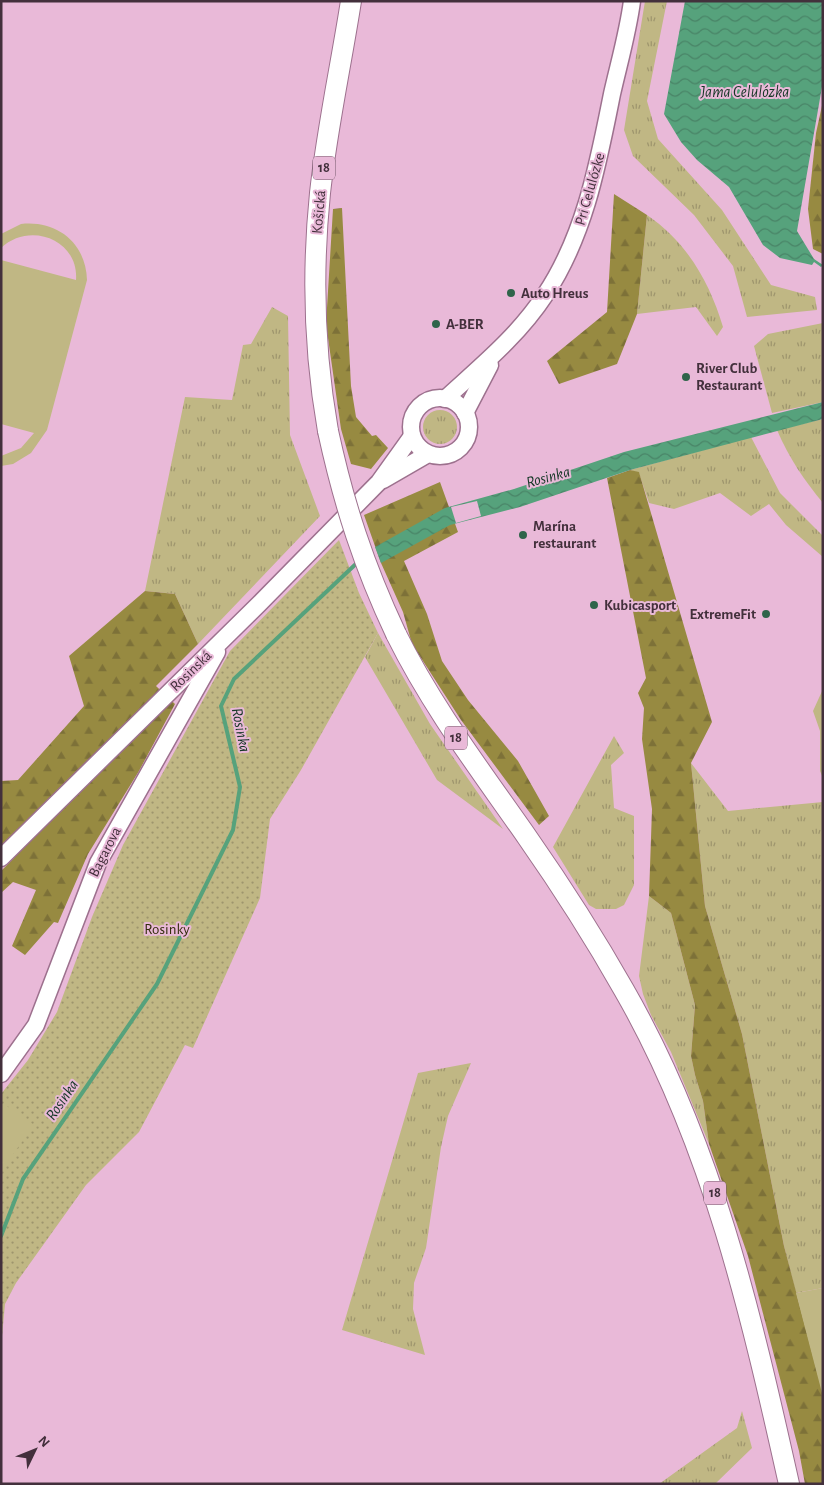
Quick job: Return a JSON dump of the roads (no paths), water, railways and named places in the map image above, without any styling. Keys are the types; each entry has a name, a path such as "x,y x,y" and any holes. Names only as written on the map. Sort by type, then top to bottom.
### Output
{"main road":[{"name":"Košická","path":"351,1 320,190 315,265 317,336 328,431 352,528 373,584 414,671 438,710 526,835 591,932 626,992 657,1054 698,1146 718,1199 744,1290 789,1484"}],"street":[{"name":"Pri Celulózke","path":"412,436 411,426 418,408 426,402 445,398 496,354 544,296 572,248 599,160 632,1"},
{"name":"Pri Celulózke","path":"465,412 496,354"},
{"path":"412,436 418,447 428,454 438,457 448,456 463,446 469,430 465,412 457,403 445,398"},
{"name":"Rosinská","path":"1,858 379,482 412,436"},
{"name":"Rosinská","path":"379,482 428,454"},
{"name":"Bagarova","path":"1,1074 36,1024 98,863 225,637"}],"water":[{"name":"Jama Celulózka","path":"685,1 823,1 823,81 797,231 814,259 823,265 821,267 814,262 812,265 780,258 763,245 729,187 697,160 681,142 664,114"},
{"path":"823,402 823,419 630,470 520,507 450,525 381,563 375,547 445,508 514,489 624,452"}],"waterway":[{"name":"Rosinka","path":"1,1236 23,1179 157,984 233,830 240,787 221,706 234,679 359,561"}],"place":[{"name":"Auto Hreus","path":"511,293"},
{"name":"A-BER","path":"436,324"},
{"name":"River Club Restaurant","path":"686,377"},
{"name":"Marína restaurant","path":"523,535"},
{"name":"Kubicasport","path":"594,605"},
{"name":"ExtremeFit","path":"766,614"}],"park label":[{"name":"Rosinky","path":"167,929"}]}
